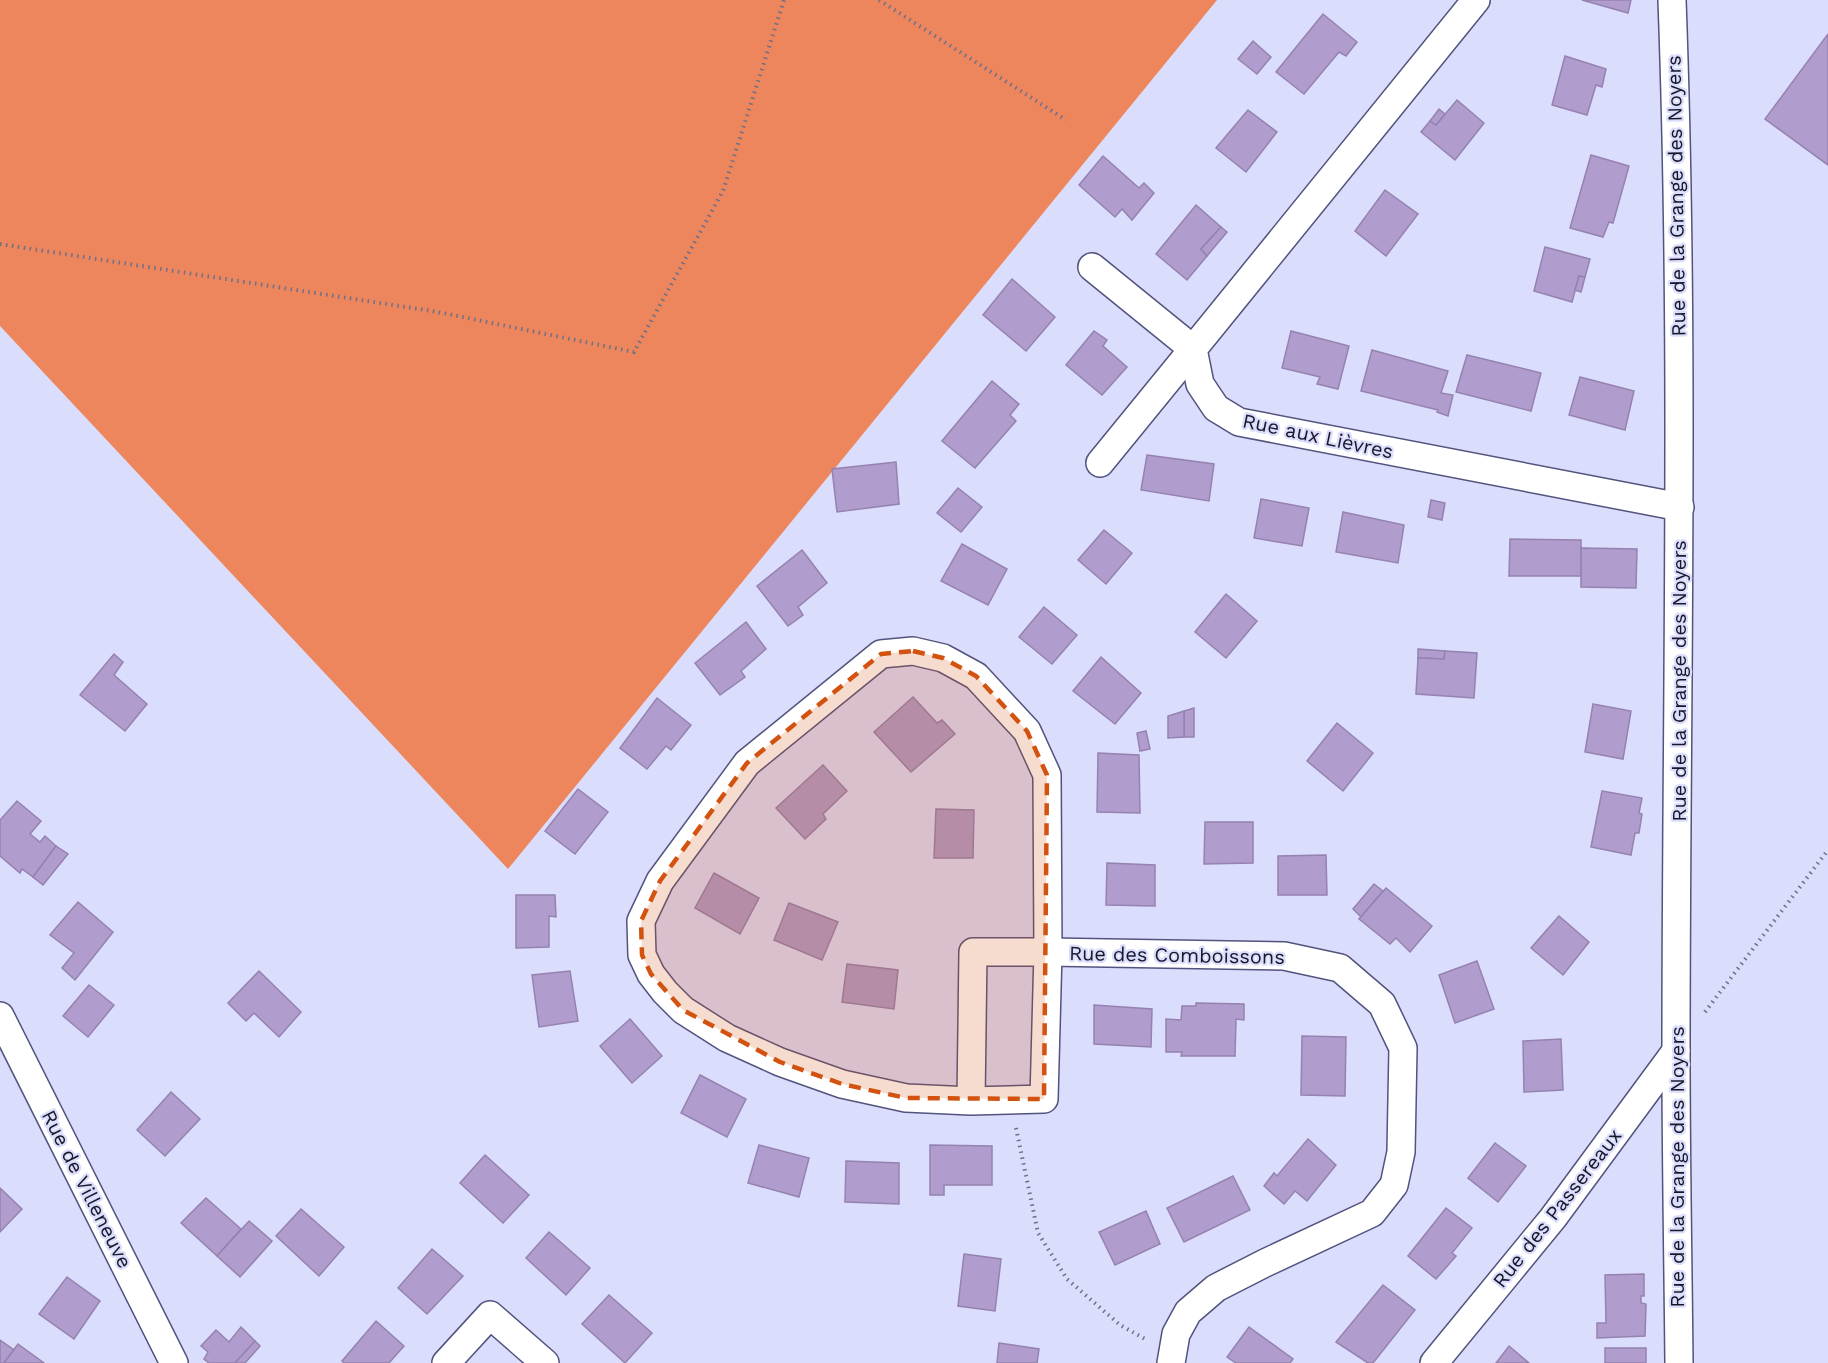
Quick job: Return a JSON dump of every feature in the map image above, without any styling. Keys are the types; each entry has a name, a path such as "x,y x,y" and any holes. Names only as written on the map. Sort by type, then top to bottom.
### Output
{"street":[{"path":"1100,463 1476,0"},
{"name":"Rue de la Grange des Noyers","path":"1672,0 1675,75 1680,507 1676,1050 1679,1363"},
{"path":"1092,267 1193,349"},
{"name":"Rue aux Lièvres","path":"1193,349 1200,384 1216,408 1239,422 1680,507"},
{"name":"Rue des Comboissons","path":"913,651 943,658 976,676 1027,731 1047,776 1048,952 1044,1099 1015,1100 970,1101 906,1098 842,1084 770,1058 727,1038 683,1010 651,974 642,955 641,921 660,881 747,763 881,654 913,651"},
{"name":"Rue des Comboissons","path":"970,1101 973,952 1284,956 1340,968 1382,1004 1403,1048 1401,1152 1394,1185 1372,1213 1216,1288 1188,1312 1176,1334 1172,1358"},
{"name":"Rue de Villeneuve","path":"0,1016 174,1363"},
{"name":"Rue des Passereaux","path":"1434,1363 1553,1218 1676,1050"},
{"path":"446,1363 490,1315 545,1363"}],"path":[{"path":"0,244 438,312 634,352 723,191 784,0"},
{"path":"879,0 1066,120"},
{"path":"1704,1014 1828,850"},
{"path":"1015,1100 1016,1131 1038,1233 1067,1279 1120,1325 1172,1358"}],"highlighted area":[{"path":"913,651 943,658 976,676 1027,731 1047,775 1044,1099 906,1098 842,1084 780,1062 683,1010 651,974 642,955 641,921 660,881 747,763 881,654"}],"shaded area":[{"path":"0,0 1217,0 508,869 0,326"}],"building":[{"path":"1582,0 1631,0 1628,13"},
{"path":"1323,14 1357,42 1346,56 1339,52 1304,94 1276,72"},
{"path":"1828,34 1828,165 1765,119"},
{"path":"1253,41 1271,57 1257,74 1238,59"},
{"path":"1565,56 1606,69 1602,87 1596,85 1587,115 1552,105"},
{"path":"1457,100 1484,123 1455,160 1421,132 1430,121 1436,125"},
{"path":"1439,109 1445,114 1436,125 1430,121"},
{"path":"1248,110 1277,132 1246,172 1216,148"},
{"path":"1591,155 1629,166 1613,223 1609,222 1603,237 1570,228"},
{"path":"1103,156 1139,188 1144,183 1154,193 1132,220 1122,209 1115,217 1079,185"},
{"path":"1385,190 1418,214 1386,256 1355,231"},
{"path":"1196,205 1221,227 1201,249 1207,256 1187,280 1156,254"},
{"path":"1221,227 1227,232 1207,256 1201,249"},
{"path":"1545,247 1590,259 1585,277 1579,276 1572,302 1534,291"},
{"path":"1579,276 1585,277 1581,292 1575,290"},
{"path":"1012,279 1055,317 1026,351 983,315"},
{"path":"1094,331 1107,340 1103,346 1127,367 1102,395 1066,365"},
{"path":"1291,331 1349,346 1338,389 1317,384 1320,377 1282,368"},
{"path":"1372,350 1448,371 1441,393 1453,395 1448,416 1437,412 1438,410 1361,391"},
{"path":"1467,355 1541,373 1531,411 1456,392"},
{"path":"1580,377 1634,391 1625,430 1569,415"},
{"path":"992,381 1019,404 1010,415 1016,421 975,468 942,441"},
{"path":"1147,455 1214,464 1209,501 1141,490"},
{"path":"896,462 899,504 837,512 832,469"},
{"path":"958,488 982,507 961,532 937,513"},
{"path":"1261,499 1309,508 1302,546 1254,538"},
{"path":"1431,500 1445,503 1442,520 1428,517"},
{"path":"1343,512 1404,525 1398,563 1336,552"},
{"path":"1104,530 1132,553 1106,584 1078,560"},
{"path":"1510,539 1581,540 1581,576 1509,576"},
{"path":"962,544 1007,569 988,605 941,581"},
{"path":"1581,548 1637,549 1636,588 1581,587"},
{"path":"802,550 827,583 798,607 803,615 788,626 757,586"},
{"path":"1226,594 1257,621 1226,658 1195,632"},
{"path":"1044,607 1077,635 1052,664 1019,637"},
{"path":"746,622 766,649 741,671 745,677 720,695 695,663"},
{"path":"1418,649 1445,651 1444,659 1418,658"},
{"path":"1445,651 1477,653 1474,698 1416,694 1418,658 1444,659"},
{"path":"114,654 123,662 114,675 147,704 125,731 80,695"},
{"path":"1101,657 1141,693 1115,724 1073,691"},
{"path":"913,697 937,723 942,720 955,734 911,772 874,732"},
{"path":"657,698 691,725 671,750 666,746 647,769 620,748"},
{"path":"1593,704 1631,711 1623,759 1585,752"},
{"path":"1194,708 1194,737 1184,737 1184,711"},
{"path":"1184,711 1184,737 1168,738 1168,716"},
{"path":"1337,723 1373,753 1343,791 1307,761"},
{"path":"1146,731 1150,749 1140,751 1137,733"},
{"path":"1098,753 1139,755 1140,813 1097,812"},
{"path":"823,765 847,791 823,814 826,819 805,839 776,808"},
{"path":"578,789 608,812 575,854 545,831"},
{"path":"1602,791 1642,798 1639,833 1635,833 1631,855 1591,847"},
{"path":"17,801 41,821 30,834 40,842 45,836 56,846 33,877 22,869 20,873 0,856 0,820"},
{"path":"936,809 974,810 973,858 934,858"},
{"path":"1205,822 1253,822 1253,863 1204,864"},
{"path":"56,846 68,854 43,885 33,877"},
{"path":"1326,855 1327,895 1278,895 1278,856"},
{"path":"1107,863 1155,865 1155,906 1106,905"},
{"path":"714,873 759,898 740,934 695,908"},
{"path":"1374,884 1383,891 1361,917 1353,909"},
{"path":"1386,888 1432,926 1410,952 1396,938 1390,944 1359,919"},
{"path":"516,895 555,895 556,917 549,916 549,947 516,948"},
{"path":"78,902 113,932 75,980 62,968 74,953 50,935"},
{"path":"789,903 838,922 822,960 774,940"},
{"path":"1559,916 1589,942 1563,975 1531,948"},
{"path":"1477,961 1494,1009 1455,1023 1439,975"},
{"path":"847,964 898,970 894,1009 842,1002"},
{"path":"259,971 301,1012 279,1037 254,1013 246,1021 228,1003"},
{"path":"570,971 578,1021 539,1027 532,975"},
{"path":"89,985 114,1005 88,1037 63,1016"},
{"path":"1196,1003 1244,1004 1244,1020 1236,1019 1235,1056 1181,1056 1182,1052 1166,1052 1166,1019 1181,1020 1182,1006 1196,1006"},
{"path":"1094,1005 1152,1009 1151,1047 1094,1044"},
{"path":"630,1019 662,1056 632,1083 600,1046"},
{"path":"1302,1036 1346,1037 1345,1096 1301,1095"},
{"path":"1561,1039 1563,1090 1524,1092 1523,1041"},
{"path":"700,1075 746,1099 727,1137 681,1113"},
{"path":"171,1092 200,1119 165,1156 137,1130"},
{"path":"1308,1139 1336,1165 1307,1201 1295,1191 1284,1204 1264,1186 1274,1173 1277,1176"},
{"path":"1495,1143 1526,1166 1498,1202 1468,1178"},
{"path":"759,1145 809,1158 799,1197 748,1183"},
{"path":"930,1145 992,1146 992,1185 944,1185 944,1195 930,1195"},
{"path":"485,1155 529,1195 503,1223 460,1183"},
{"path":"846,1161 899,1163 899,1204 845,1202"},
{"path":"1233,1176 1250,1210 1184,1242 1167,1208"},
{"path":"0,1188 22,1209 0,1232"},
{"path":"206,1198 241,1229 217,1256 181,1223"},
{"path":"1446,1208 1472,1228 1452,1253 1456,1256 1436,1279 1408,1256"},
{"path":"301,1209 344,1247 319,1276 276,1236"},
{"path":"1146,1211 1160,1244 1115,1265 1099,1232"},
{"path":"249,1221 272,1241 240,1277 217,1256"},
{"path":"549,1232 590,1268 566,1295 526,1258"},
{"path":"432,1249 463,1276 427,1314 398,1288"},
{"path":"964,1254 1001,1259 995,1311 958,1306"},
{"path":"1644,1274 1644,1296 1641,1296 1641,1303 1646,1304 1645,1336 1597,1338 1597,1323 1606,1323 1605,1275"},
{"path":"67,1277 100,1301 74,1339 39,1314"},
{"path":"1383,1285 1415,1310 1373,1363 1368,1363 1336,1342"},
{"path":"609,1295 652,1333 625,1363 582,1324"},
{"path":"376,1321 404,1346 389,1363 344,1363 342,1361"},
{"path":"241,1327 255,1341 235,1363 209,1363 204,1359 208,1352 201,1346 216,1330 229,1342"},
{"path":"1249,1327 1293,1359 1290,1363 1236,1363 1227,1357"},
{"path":"0,1340 14,1350 4,1363 0,1363"},
{"path":"255,1341 260,1346 245,1363 235,1363"},
{"path":"999,1343 1039,1349 1037,1363 997,1363"},
{"path":"18,1344 44,1363 4,1363"},
{"path":"1509,1346 1529,1363 1496,1363"},
{"path":"1605,1348 1646,1348 1646,1363 1605,1363"}]}
